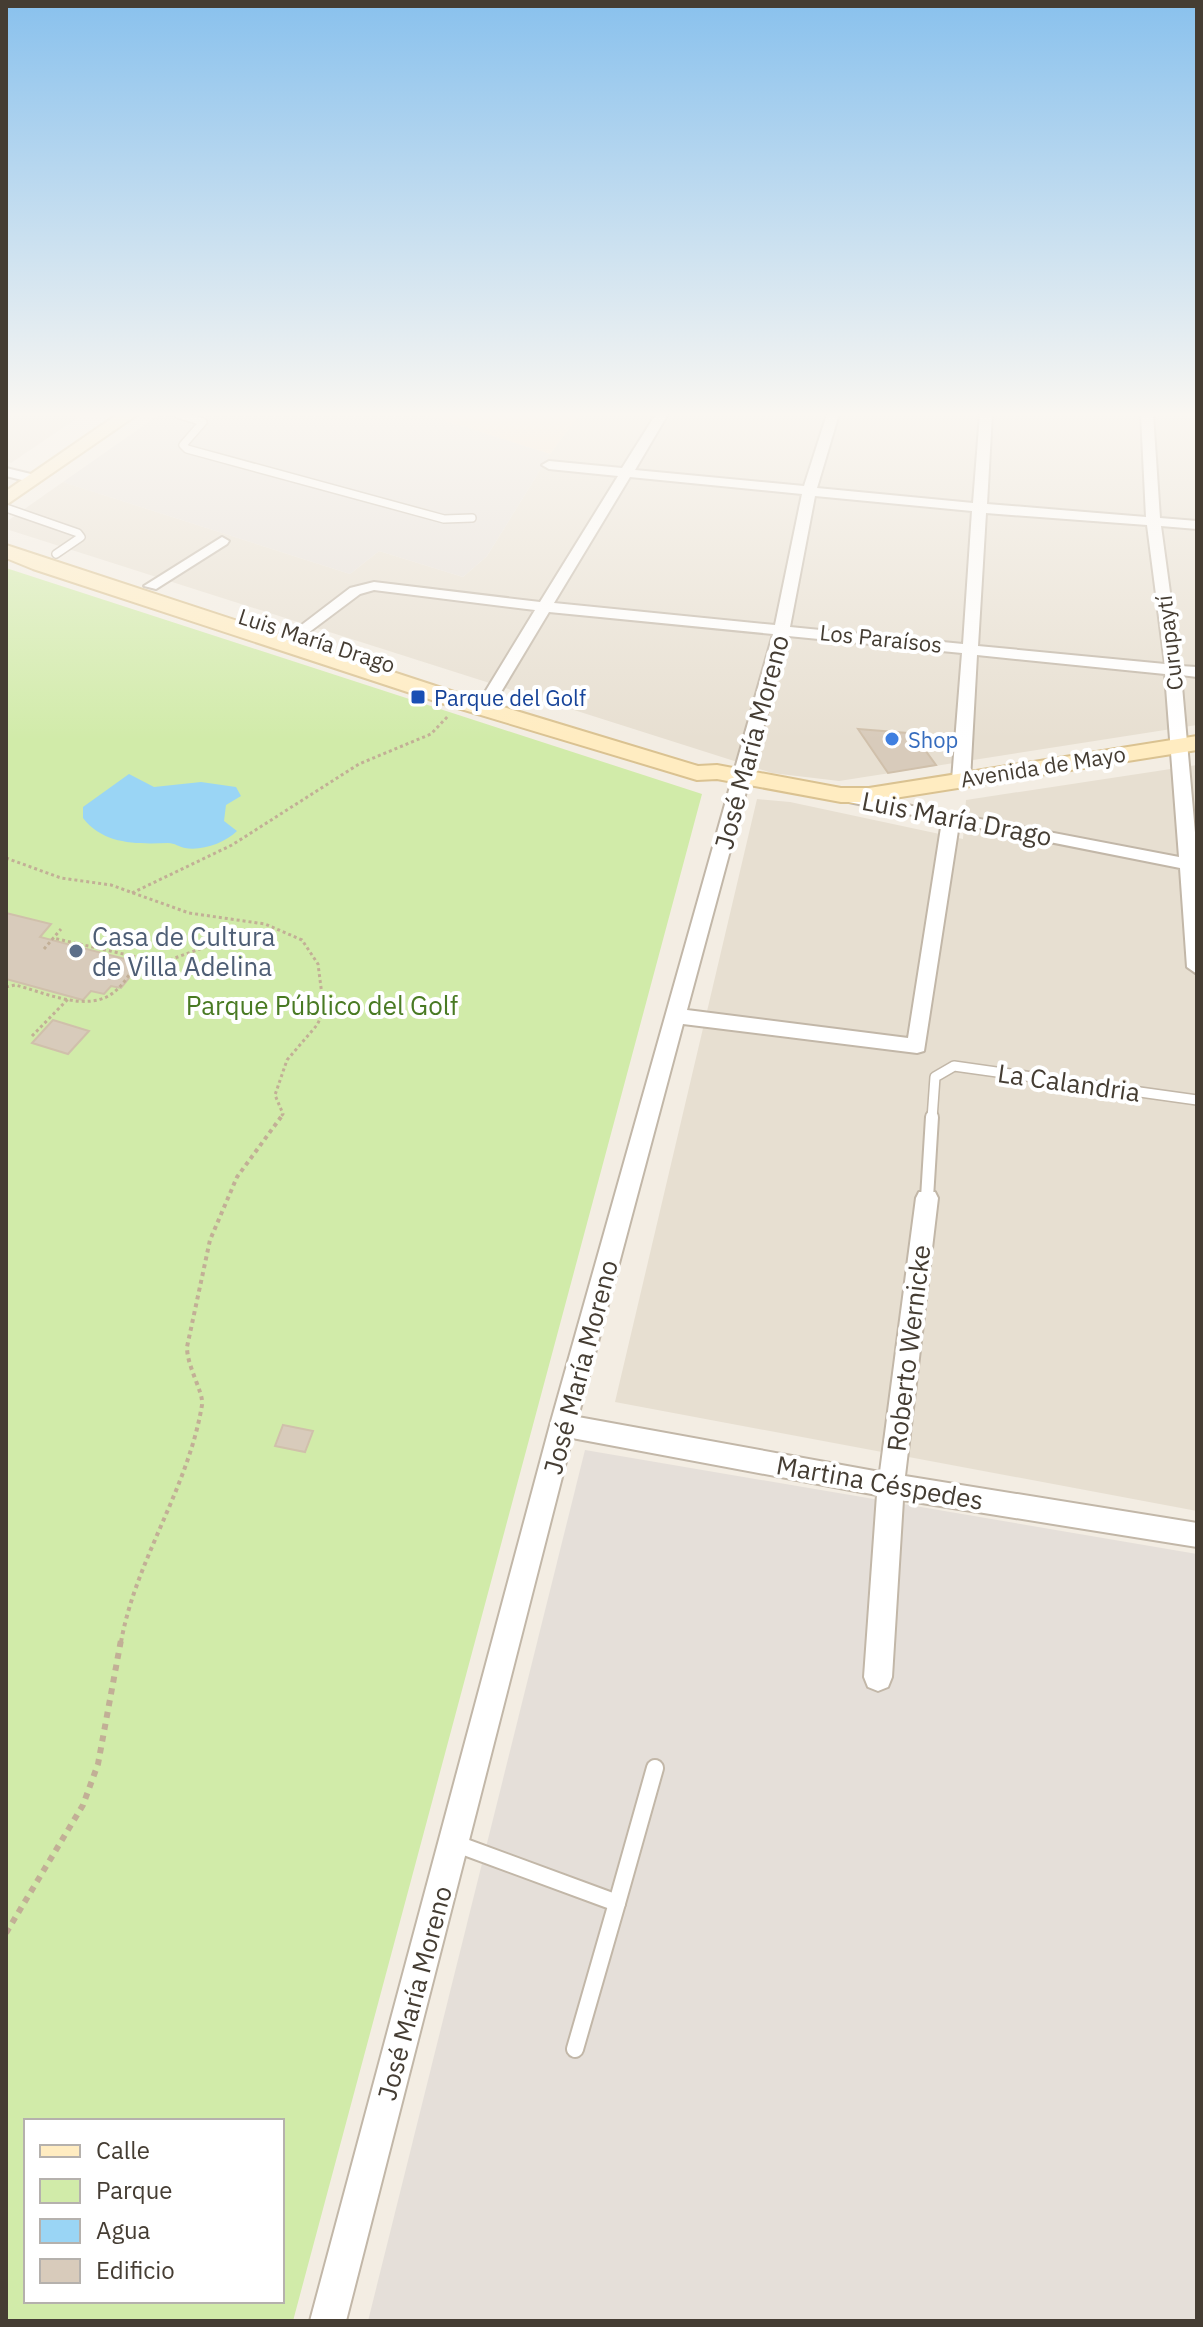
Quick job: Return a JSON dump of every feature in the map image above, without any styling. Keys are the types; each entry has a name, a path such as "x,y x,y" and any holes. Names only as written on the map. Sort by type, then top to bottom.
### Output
{"main road":[{"name":"Luis María Drago","path":"6,542 48,560 459,701 697,773 729,775 841,795"},
{"name":"Luis María Drago","path":"6,551 151,586 490,697 705,762 729,775"},
{"path":"6,561 48,560"},
{"name":"Avenida de Mayo","path":"841,795 869,795 1188,744"}],"street":[{"path":"490,697 596,523"},
{"name":"José María Moreno","path":"328,2321 563,1425 676,1016 729,775 782,628 803,523"},
{"path":"961,780 978,523"},
{"name":"Curupaytí","path":"1153,523 1173,669 1188,744 1197,967"},
{"path":"1176,523 1197,525"},
{"path":"151,586 222,541"},
{"name":"Los Paraísos","path":"299,633 355,591 374,586 545,607 782,628 1197,672"},
{"name":"Luis María Drago","path":"841,795 1194,865"},
{"path":"676,1016 917,1046 951,817"},
{"name":"Roberto Wernicke","path":"878,1677 891,1486 927,1198"},
{"name":"Martina Céspedes","path":"563,1425 891,1486 1197,1535"}],"lane":[{"path":"48,523 78,533 81,537 48,560"},
{"name":"La Calandria","path":"942,1070 954,1066 1197,1100"},
{"name":"Roberto Wernicke","path":"927,1198 935,1077 942,1070"},
{"path":"575,2049 655,1768"},
{"path":"454,1843 617,1903"}],"path":[{"path":"132,893 232,845 359,764 431,734 449,715"},
{"path":"6,858 48,875 111,885 189,913 248,920 296,936 309,947 318,964 324,1011 317,1025 287,1060 275,1095 283,1114 237,1177 210,1240 187,1347 187,1364 203,1401 177,1493 143,1565 124,1625 98,1764 83,1805 6,1933"},
{"path":"44,949 61,929"},
{"path":"6,987 15,985 84,1000 113,993 141,958 53,938"},
{"path":"135,966 153,966 216,943"},
{"path":"32,1036 69,998"}],"shaded area":[{"path":"6,523 190,523 350,574 379,551 463,577 487,556 508,523 1197,523 1197,725 839,781 772,773 6,529"},
{"path":"190,523 508,523 487,556 463,577 379,551 350,574"},
{"path":"1197,765 1197,1511 615,1402 757,799 790,802 963,839 966,800"},
{"path":"585,1450 1197,1554 1197,2321 368,2321"}],"green space":[{"name":"Parque Público del Golf","path":"6,568 702,794 293,2321 6,2321"}],"water":[{"path":"129,774 154,787 201,782 236,787 241,796 226,805 224,821 237,831 213,845 192,849 170,843 122,841 101,833 83,818 83,807"}],"building":[{"path":"858,729 920,734 920,743 936,765 888,773"},
{"name":"Casa de Cultura de Villa Adelina","path":"6,913 51,924 40,937 141,963 121,988 111,986 104,994 91,991 83,1000 6,979"},
{"path":"53,1020 89,1031 68,1054 32,1043"},
{"path":"283,1425 313,1431 305,1452 275,1446"}],"place":[{"name":"Parque del Golf","path":"418,697"},
{"name":"Shop","path":"892,739"},
{"name":"Casa de Cultura de Villa Adelina","path":"76,951"}]}
